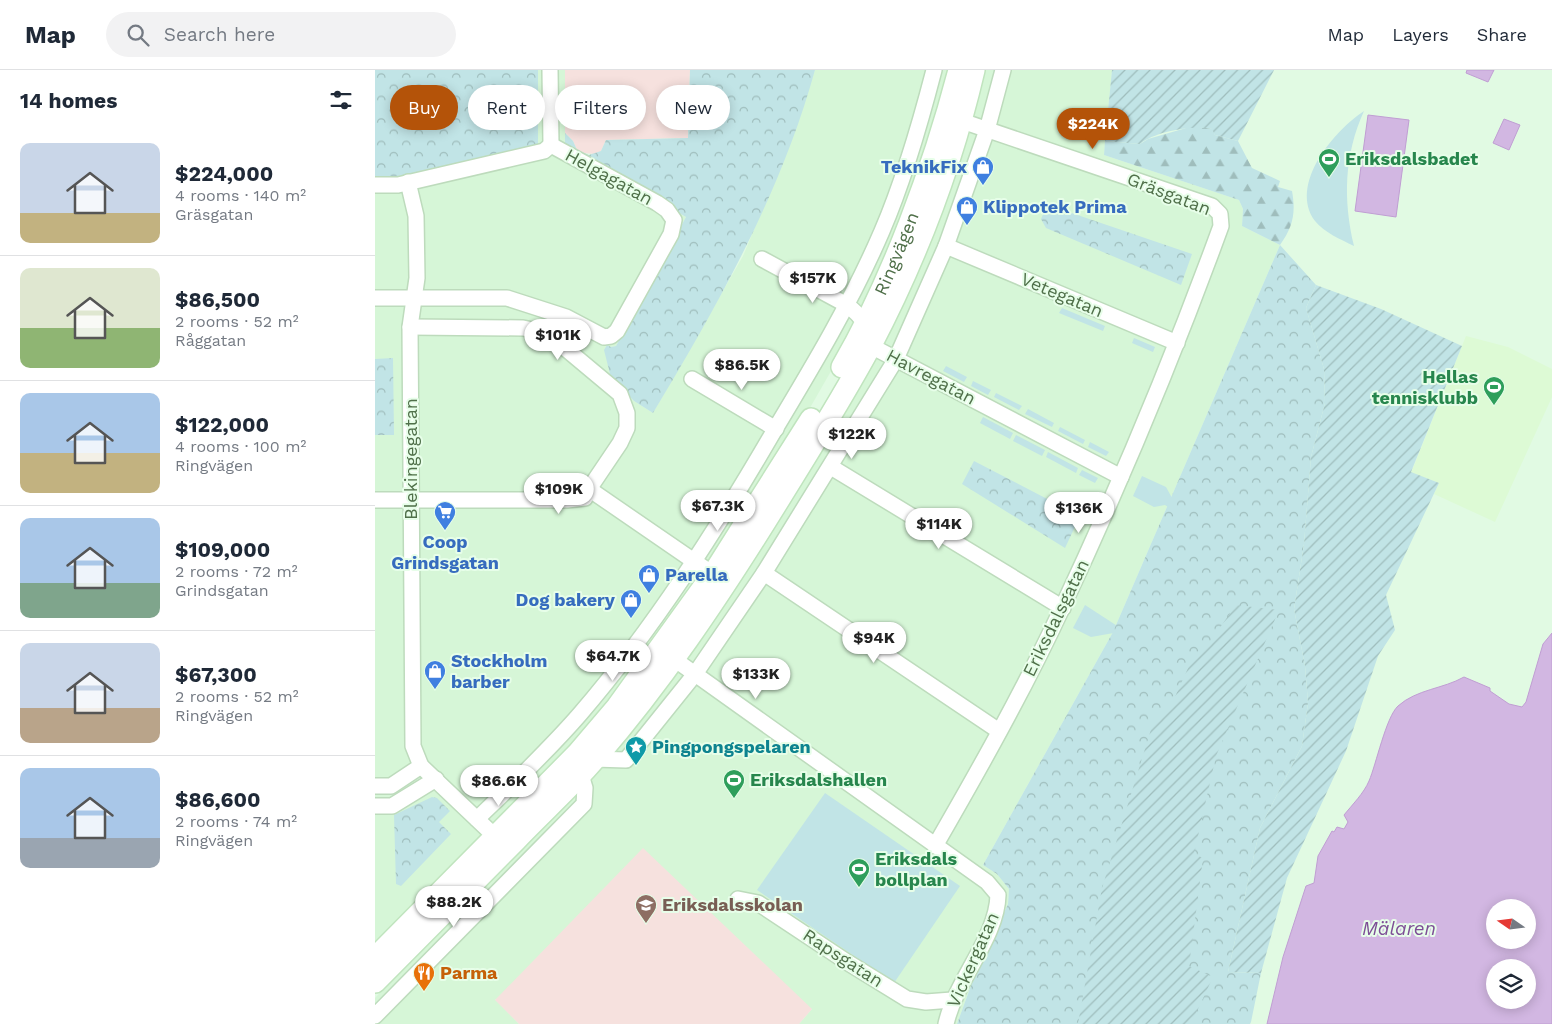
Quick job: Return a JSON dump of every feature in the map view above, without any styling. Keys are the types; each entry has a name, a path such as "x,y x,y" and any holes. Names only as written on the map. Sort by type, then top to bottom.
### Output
{"main road":[{"name":"Ringvägen","path":"375,958 587,767 806,456 871,346 921,233 954,119 959,70"},
{"name":"Ringvägen","path":"720,579 793,449 852,350 906,230 974,70"},
{"name":"Ringvägen","path":"375,982 501,843 617,707 667,654"}],"street":[{"path":"550,70 551,145"},
{"name":"Ringvägen","path":"477,820 580,714 621,663 694,561 776,429 847,305 882,230 904,171 934,70"},
{"path":"375,1016 584,804 587,767 626,760 695,674 764,573 831,467 895,359 946,246 987,130 1003,70"},
{"name":"Gräsgatan","path":"954,119 1212,206 1220,214"},
{"name":"Helgagatan","path":"375,185 408,182 544,152 551,145 667,210 674,220 671,234 617,331 611,336 604,336 565,317 507,298 414,298"},
{"name":"Blekingegatan","path":"408,182 416,216 417,278 410,328 413,746 421,766"},
{"name":"Eriksdalsgatan","path":"935,846 999,731 1063,608 1177,343 1221,226 1220,214"},
{"name":"Vetegatan","path":"946,246 1177,343"},
{"path":"762,259 847,305 865,322"},
{"path":"375,298 414,298"},
{"name":"Havregatan","path":"865,322 871,346 1121,476"},
{"path":"375,500 567,500 585,498 620,443 627,428 627,413 620,394 547,333 523,328 410,328"},
{"path":"693,379 776,429"},
{"path":"831,467 1063,608"},
{"path":"589,489 720,579"},
{"path":"764,573 999,731"},
{"name":"Vickergatan","path":"667,654 987,882 998,895 995,919 952,1000 946,1024"},
{"path":"375,786 391,786 421,766 501,843"},
{"path":"375,806 392,806 436,779"},
{"name":"Rapsgatan","path":"738,899 758,903 907,999 926,1002 952,1000"}],"shaded area":[{"path":"538,70 565,70 565,85 555,85 555,130 565,130 565,147 686,217 616,346 611,347 626,393 634,401 653,413 743,256 788,148 815,70 952,70 946,99 866,310 791,441 709,569 567,755 375,943 375,177 419,175 538,144 538,130 545,130 545,85 538,85"},
{"path":"565,70 690,70 690,85 656,85 656,130 688,130 688,138 606,140 601,151 595,154 582,153 577,150 573,141 565,133 565,130 646,130 646,85 565,85"},
{"path":"984,70 1112,70 1104,155 1239,200 1243,209 1242,226 1280,245 1113,632 983,865 997,874 1009,889 1008,904 973,980 957,1024 799,1024 812,1009 495,999 519,1024 375,1024 375,998 617,748 734,592 888,337 931,237 968,136"},
{"path":"1466,336 1508,347 1552,369 1552,397 1495,522 1434,494 1439,483 1411,473"},
{"name":"Eriksdalsskolan","path":"643,848 812,1009 799,1024 519,1024 495,1000"}],"green space":[{"path":"375,70 538,70 538,85 468,85 468,130 538,130 538,144 419,175 375,177"},
{"path":"690,70 815,70 801,116 784,160 746,247 701,331 653,413 634,401 611,378 604,350 607,345 611,347 616,346 686,217 565,147 565,133 573,141 577,150 589,155 601,151 606,140 688,138 688,130 730,130 730,85 690,85"},
{"path":"1112,70 1274,70 1238,141 1215,135 1212,129 1195,128 1165,132 1140,144 1105,141"},
{"name":"Eriksdalsbadet","path":"1364,111 1352,144 1347,178 1348,212 1354,246 1328,232 1315,221 1308,206 1307,191 1311,175 1329,144 1340,131"},
{"path":"1193,126 1213,129 1215,135 1238,141 1252,168 1280,181 1278,187 1292,191 1294,206 1291,226 1280,245 1242,226 1243,209 1239,200 1104,155 1105,141 1140,144 1148,139"},
{"path":"1054,207 1192,254 1181,285 1046,228 1041,219 1045,210"},
{"path":"1280,245 1316,285 1306,308 1324,369 1325,403 1311,457 1304,544 1294,609 1305,666 1308,703 1302,746 1260,828 1228,972 1261,973 1251,1022 1250,1024 957,1024 973,980 1008,904 1009,889 997,874 983,865 1113,632"},
{"path":"1316,285 1381,309 1462,346 1411,472 1439,483 1386,595 1395,630 1378,656 1346,751 1287,878 1261,973 1228,972 1260,828 1302,746 1308,703 1305,666 1294,609 1304,544 1311,457 1325,403 1324,369 1306,308"},
{"path":"1062,308 1105,326 1103,331 1059,313"},
{"path":"1134,338 1155,347 1153,352 1132,343"},
{"path":"393,358 394,435 375,435 375,359"},
{"path":"946,366 967,377 964,382 943,371"},
{"path":"973,381 991,390 988,395 971,386"},
{"path":"996,393 1022,406 1019,410 994,397"},
{"path":"1028,409 1054,423 1052,427 1025,414"},
{"path":"983,417 1013,433 1010,439 980,423"},
{"path":"1060,427 1085,440 1083,444 1058,431"},
{"path":"1016,435 1045,450 1042,456 1013,441"},
{"path":"1090,442 1109,452 1106,456 1088,447"},
{"path":"1048,452 1078,468 1076,473 1046,457"},
{"path":"974,461 1080,516 1065,548 962,484"},
{"path":"1082,470 1098,478 1095,483 1079,475"},
{"path":"1142,476 1166,487 1182,516 1165,505 1154,507 1133,496"},
{"path":"1085,605 1125,631 1091,637 1073,628"},
{"path":"1236,605 1279,610 1216,756 1194,854 1203,858 1189,966 1213,977 1191,1024 1078,1024 1102,888 1153,723 1175,697 1193,657 1207,646"},
{"name":"Eriksdals bollplan","path":"825,793 960,886 894,983 757,890"},
{"path":"432,797 437,798 450,811 439,822 451,834 401,886 396,884 394,815"}],"water":[{"path":"1467,70 1494,70 1488,82 1466,73"},
{"path":"1368,115 1409,120 1396,217 1355,211"},
{"path":"1504,119 1520,125 1509,150 1493,143"},
{"name":"Mälaren","path":"1552,633 1552,1024 1267,1024 1283,957 1306,886 1314,883 1318,856 1332,831 1334,832 1337,827 1344,829 1348,822 1344,815 1369,781 1385,730 1398,706 1413,696 1464,677 1490,688 1490,691 1509,704 1522,707 1526,702 1543,644"}],"place":[{"name":"Eriksdalsbadet","path":"1329,178"},
{"name":"TeknikFix","path":"983,186"},
{"name":"Klippotek Prima","path":"967,226"},
{"name":"Hellas tennisklubb","path":"1494,406"},
{"name":"Coop Grindsgatan","path":"445,531"},
{"name":"Parella","path":"649,594"},
{"name":"Dog bakery","path":"631,619"},
{"name":"Stockholm barber","path":"435,690"},
{"name":"Pingpongspelaren","path":"636,766"},
{"name":"Eriksdalshallen","path":"734,799"},
{"name":"Eriksdals bollplan","path":"859,888"},
{"name":"Eriksdalsskolan","path":"646,924"},
{"name":"Parma","path":"424,992"}]}
